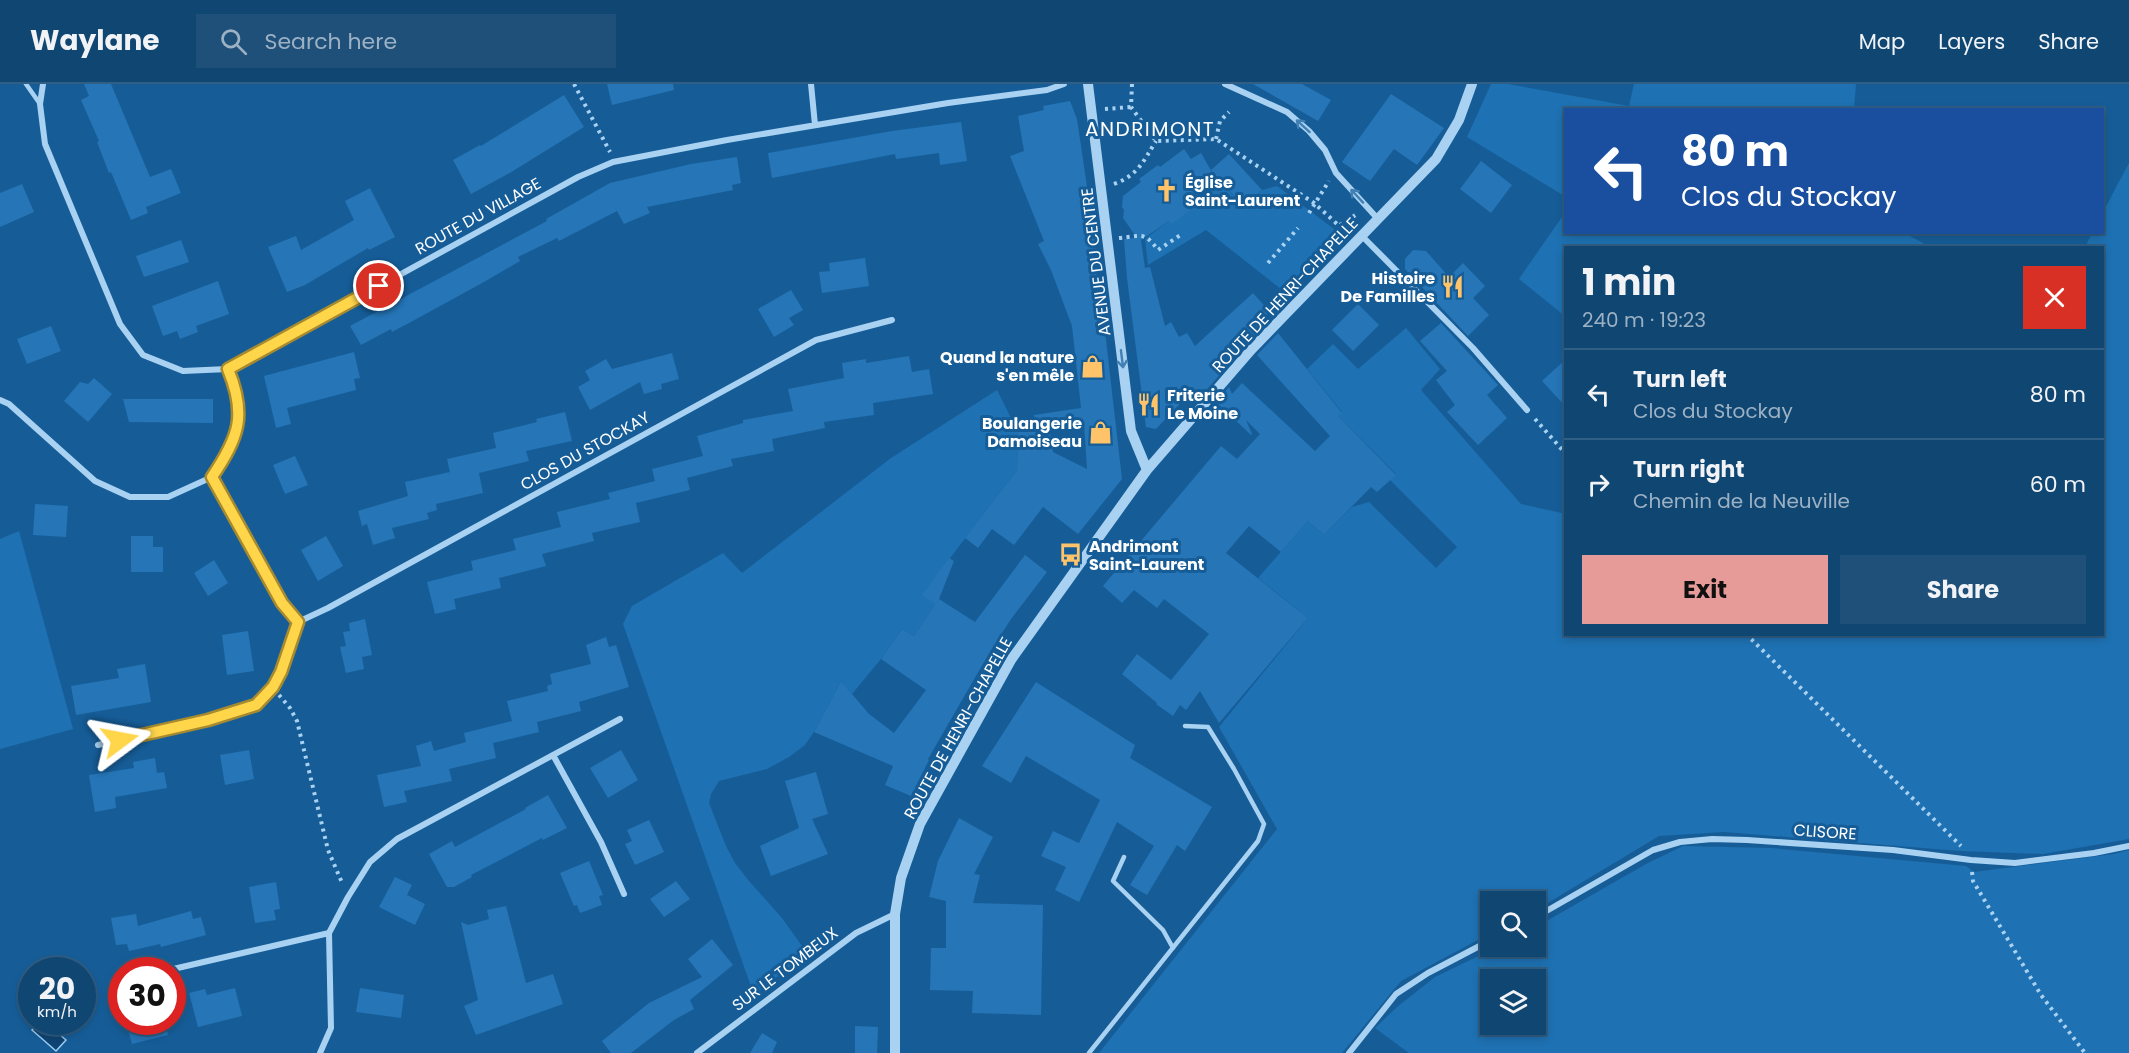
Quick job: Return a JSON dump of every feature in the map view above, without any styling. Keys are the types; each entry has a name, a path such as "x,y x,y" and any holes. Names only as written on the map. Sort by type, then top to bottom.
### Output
{"street":[{"name":"ROUTE DU VILLAGE","path":"43,84 40,104 45,144 120,324 143,355 183,371 228,369 578,177 613,162 815,125 1047,90 1064,84"},
{"path":"811,84 815,125"},
{"name":"AVENUE DU CENTRE","path":"1088,84 1131,431 1147,470"},
{"path":"1225,84 1287,112 1309,131 1325,150 1336,173 1378,219"},
{"name":"ROUTE DE HENRI-CHAPELLE","path":"895,1053 895,914 902,878 920,824 1011,660 1147,470 1251,350 1436,159 1460,120 1472,84"},
{"path":"1359,239 1473,348 1527,410"},
{"name":"CLOS DU STOCKAY","path":"298,622 328,608 816,340 892,320"},
{"path":"0,400 9,404 95,482 130,497 168,497 212,477 230,451 240,416 236,389 228,369"},
{"path":"98,745 208,720 256,705 273,687 281,672 298,622 282,603 212,477"},
{"path":"320,1053 331,1028 329,933 370,862 397,839 620,719"},
{"path":"553,755 601,842 624,894"},
{"name":"CLISORE","path":"1546,911 1653,850 1680,842 1712,839 1747,840 1893,850 2015,863 2129,846"},
{"name":"SUR LE TOMBEUX","path":"697,1053 856,933 895,914"},
{"path":"186,966 329,933"},
{"path":"1349,1053 1396,994 1428,973 1480,946"}],"lane":[{"path":"26,84 40,104"},
{"path":"1089,1053 1258,841 1264,824 1208,727 1185,726"},
{"path":"1124,857 1113,881 1163,930 1173,948"}],"path":[{"path":"574,84 608,145 613,162"},
{"path":"1132,84 1131,107 1156,141"},
{"path":"1115,107 1131,107"},
{"path":"1216,139 1220,121 1229,112"},
{"path":"1156,141 1216,139 1314,203 1359,239"},
{"path":"1126,180 1138,170 1156,141"},
{"path":"1309,213 1324,186 1336,173"},
{"path":"1340,225 1368,208"},
{"path":"1268,263 1298,228"},
{"path":"1108,239 1144,236 1148,237 1158,250 1182,234"},
{"path":"1527,410 1564,452"},
{"path":"1748,636 1965,851 1971,860 1973,881 2041,995 2085,1053"},
{"path":"273,687 297,721 328,850 348,897"}],"shaded area":[{"path":"1491,84 1508,84 1629,106 1634,84 1856,84 1854,108 1564,108 1564,196 1467,137"},
{"path":"2129,163 2129,839 2043,854 1960,851 1724,832 1659,836 1546,904 1546,891 1480,891 1480,939 1401,981 1342,1053 1099,1053 1277,829 1219,727 1308,618 1258,578 1308,521 1324,535 1352,507 1369,502 1436,568 1457,547 1390,480 1396,474 1338,416 1342,412 1307,369 1333,344 1358,369 1406,328 1440,369 1421,390 1521,504 1564,514 1564,636 2104,636 2104,246 2086,246 2092,234 2104,234 2104,210"},
{"path":"1213,173 1243,206 1262,190 1277,186 1334,229 1335,239 1286,293 1206,230 1148,265 1145,239 1169,221 1172,223 1191,210 1187,204 1210,186 1204,179"},
{"path":"1564,214 1564,234 1907,234 1928,246 1564,246 1564,315 1519,279"},
{"path":"997,390 1018,432 1017,470 932,582 935,604 914,636 902,629 852,694 841,681 805,745 767,769 719,781 711,794 709,803 735,863 782,918 807,953 754,995 623,624 632,606 723,553 742,573 891,458"},
{"path":"19,531 73,729 0,749 0,539"},
{"path":"1683,846 1771,848 1966,866 1974,872 2114,854 2129,850 2129,1053 1409,1053 1375,1028 1435,977 1480,955 1546,957 1546,921 1646,864"},
{"path":"38,1035 60,1035 66,1040 56,1051"}],"building":[{"path":"84,84 111,84 150,177 171,169 181,193 146,207 148,213 131,220 111,172 109,173 97,142 99,141 81,100 89,96"},
{"path":"607,84 673,84 674,90 612,105"},
{"path":"1253,84 1302,84 1331,100 1318,121"},
{"path":"1391,94 1444,128 1417,165 1394,149 1370,181 1342,162"},
{"path":"564,95 584,127 471,194 453,160 481,146"},
{"path":"1070,101 1077,119 1089,200 1087,200 1096,249 1092,251 1102,305 1122,479 1078,534 1043,507 1014,545 992,529 978,548 965,538 1017,470 1018,432 1050,432 1053,452 1087,469 1084,424 1036,431 1034,415 1081,408 1072,326 1051,270 1038,244 1044,241 1010,156 1024,151 1018,116 1044,110 1043,106"},
{"path":"961,122 967,161 940,165 939,153 896,159 895,154 772,178 768,153 892,131"},
{"path":"1184,149 1191,159 1201,153 1217,181 1187,204 1191,210 1172,224 1169,221 1141,240 1145,268 1150,267 1165,326 1171,322 1179,337 1187,333 1195,346 1253,293 1270,312 1265,316 1268,321 1247,344 1242,338 1216,362 1221,373 1205,392 1201,389 1196,393 1194,389 1156,429 1146,427 1124,239 1137,238 1123,218 1123,196 1141,182 1139,179"},
{"path":"1229,154 1262,190 1243,206 1211,170"},
{"path":"737,157 741,183 732,185 733,190 647,207 650,213 624,224 617,211 559,241 557,238 518,257 520,261 484,282 392,332 391,329 361,345 350,326 547,221 546,219 610,183 691,164"},
{"path":"1481,161 1512,185 1491,213 1460,189"},
{"path":"22,184 34,212 0,227 0,193"},
{"path":"370,188 395,237 369,250 368,248 305,285 287,292 268,247 296,236 301,250 354,220 345,201"},
{"path":"181,240 189,262 144,277 136,256"},
{"name":"Histoire De Familles","path":"1413,250 1426,251 1449,277 1463,263 1485,286 1473,298 1489,315 1468,336 1405,269 1405,259"},
{"path":"865,258 869,286 822,293 819,272 830,271 829,263"},
{"path":"218,281 229,314 196,326 198,332 180,339 177,331 163,336 152,306"},
{"path":"791,290 803,310 789,318 794,325 774,337 758,309"},
{"path":"1358,304 1379,325 1353,351 1332,330"},
{"path":"1441,323 1498,385 1487,395 1507,418 1478,445 1447,412 1455,405 1436,380 1447,371 1420,341"},
{"path":"51,326 61,351 27,364 17,339"},
{"path":"1278,333 1342,413 1338,416 1396,475 1377,492 1371,487 1324,535 1308,521 1281,552 1249,526 1226,553 1308,618 1219,723 1200,691 1186,710 1180,705 1173,716 1122,674 1137,654 1171,680 1209,634 1164,599 1157,608 1134,590 1122,603 1103,586 1221,446 1237,459 1260,434 1246,420 1251,435 1216,402 1229,387 1232,394 1242,383 1315,451 1330,436 1257,355"},
{"path":"354,352 360,378 354,379 356,390 287,408 291,424 276,428 264,376"},
{"path":"672,353 679,379 661,384 662,389 644,394 640,382 590,410 578,387 590,380 585,371 606,359 612,369"},
{"path":"909,356 912,372 929,369 933,394 873,403 874,415 824,422 825,428 772,439 774,451 731,459 733,466 687,478 690,490 636,503 640,522 592,533 594,541 542,554 546,566 499,578 501,588 454,599 456,609 435,614 427,582 473,570 471,561 516,550 513,539 561,527 557,512 610,499 608,493 655,481 652,469 703,456 697,436 743,423 743,420 793,411 788,389 844,378 842,363 866,359 866,363"},
{"path":"1564,361 1564,405 1542,381"},
{"path":"94,378 112,394 88,422 64,401 80,382 88,384"},
{"path":"123,399 213,399 213,423 129,422"},
{"path":"565,412 572,441 526,451 529,461 479,473 483,493 436,504 437,510 427,513 429,519 392,528 395,538 373,545 367,524 362,526 358,511 408,496 405,482 450,472 447,459 496,448 493,433"},
{"path":"295,456 308,485 285,494 273,465"},
{"path":"35,504 68,506 66,537 33,535"},
{"path":"131,536 153,536 153,547 163,547 163,572 131,572"},
{"path":"326,536 343,566 318,581 301,550"},
{"path":"1025,555 1047,572 1011,619 991,650 928,759 911,796 885,785 893,766 814,732 841,681 869,714 894,733 926,690 881,659 902,629 914,636 935,604 922,595 949,558 954,561 939,599 975,622"},
{"path":"214,560 228,583 208,596 194,573"},
{"path":"365,619 372,655 362,657 364,669 346,673 340,647 346,646 343,632 350,631 349,623"},
{"path":"248,631 254,671 227,675 222,635"},
{"path":"606,637 609,647 616,645 629,687 579,702 581,711 537,722 539,732 493,743 496,758 449,769 452,781 404,791 407,802 384,807 377,775 421,766 416,746 431,741 434,751 466,742 464,733 512,721 507,701 548,691 547,686 552,684 550,674 591,664 586,645"},
{"path":"145,664 151,702 76,715 71,686 119,678 117,669"},
{"path":"1036,682 1135,745 1130,758 1212,807 1185,851 1177,845 1147,895 1130,885 1154,846 1117,822 1079,902 1055,890 1066,867 1041,856 1053,831 1079,843 1100,800 1026,756 1011,783 982,766"},
{"path":"249,750 254,779 225,785 220,755"},
{"path":"621,750 638,780 608,798 590,768"},
{"path":"155,758 157,773 164,772 167,788 115,797 116,808 95,812 89,775 134,768 133,762"},
{"path":"816,772 828,814 812,819 828,854 771,876 760,846 799,828 785,781"},
{"path":"548,795 567,828 543,840 542,838 471,875 472,877 454,887 447,887 429,854 452,841 455,847"},
{"path":"959,818 993,837 974,874 980,875 973,903 1043,905 1041,1015 972,1013 973,991 930,990 931,948 946,948 946,901 929,897 938,861"},
{"path":"649,820 664,852 635,865 625,844 632,841 627,830"},
{"path":"589,861 603,895 599,896 602,905 580,913 577,905 574,906 560,873"},
{"path":"395,877 412,885 407,895 425,904 415,925 379,907"},
{"path":"676,881 690,899 664,917 650,899"},
{"path":"276,882 280,909 274,910 276,920 255,923 249,887"},
{"path":"506,906 526,983 553,974 563,1004 476,1035 464,1006 478,1000 461,922 468,925 489,919 487,910"},
{"path":"191,911 193,919 201,917 206,935 161,947 160,944 129,951 127,944 116,945 111,918 136,914 138,926"},
{"path":"712,939 733,965 690,1000 694,1009 674,1020 631,1053 611,1053 602,1041 649,1003 702,977 688,959"},
{"path":"235,988 242,1016 198,1027 189,993 205,989 207,995"},
{"path":"360,988 404,995 401,1018 356,1012"},
{"path":"855,1026 878,1027 877,1053 855,1053"},
{"path":"762,1033 777,1042 772,1053 750,1053"},
{"path":"130,1035 168,1035 132,1044"}],"place":[{"name":"Église Saint-Laurent","path":"1167,191"},
{"name":"Histoire De Familles","path":"1453,287"},
{"name":"Quand la nature s'en mêle","path":"1092,366"},
{"name":"Friterie Le Moine","path":"1149,404"},
{"name":"Boulangerie Damoiseau","path":"1100,432"},
{"name":"Andrimont Saint-Laurent","path":"1071,555"}],"district":[{"name":"ANDRIMONT","path":"1150,129"}],"route":[{"path":"120,740 208,720 256,705 273,687 281,672 298,622 282,603 212,477 230,451 240,416 236,389 228,369 379,286"}]}
